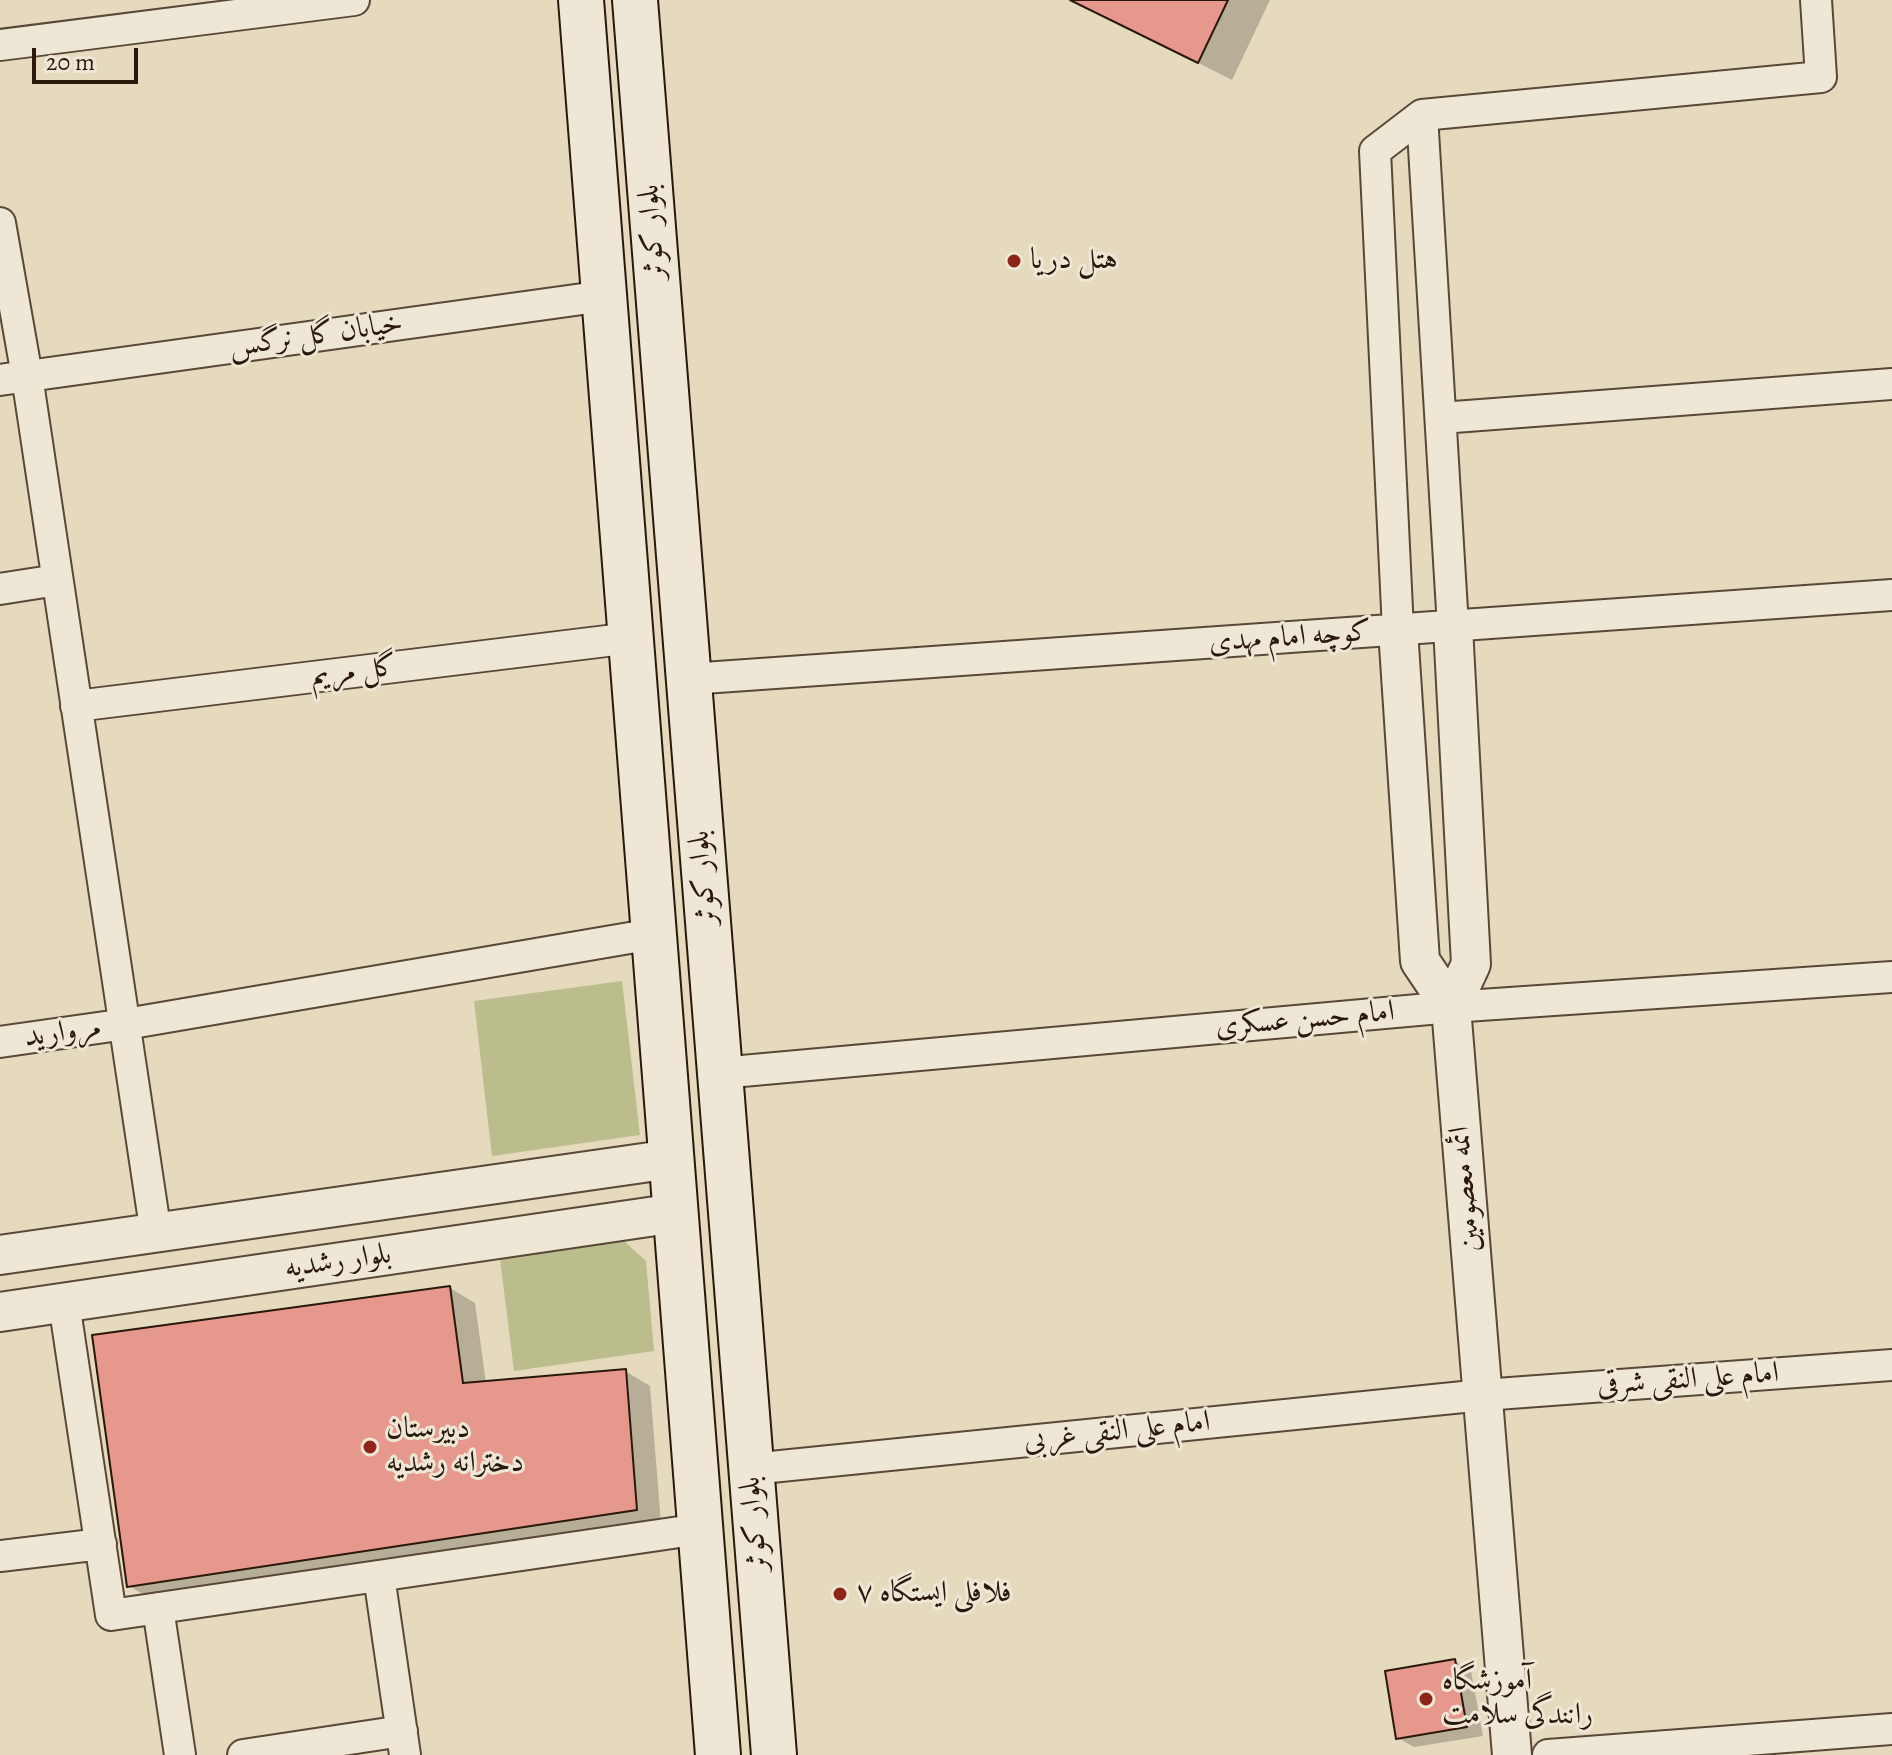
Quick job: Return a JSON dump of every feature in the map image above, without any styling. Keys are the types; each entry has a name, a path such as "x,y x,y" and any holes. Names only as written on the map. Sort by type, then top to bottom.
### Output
{"main road":[{"name":"بلوار کوثر","path":"581,0 718,1755"},
{"name":"بلوار کوثر","path":"635,0 774,1755"}],"street":[{"path":"0,45 354,0"},
{"path":"1451,1007 1420,961 1398,630 1375,151 1422,115 1821,77 1816,0"},
{"path":"1422,115 1453,627"},
{"path":"0,223 13,378 57,580 156,1234"},
{"name":"خیابان گل نرگس","path":"13,378 604,296"},
{"path":"1441,418 1892,384"},
{"path":"0,589 57,580"},
{"name":"کوچه امام مهدی","path":"689,679 1892,595"},
{"name":"ائمه معصومین","path":"1453,627 1471,964 1451,1007 1512,1755"},
{"name":"گل مریم","path":"76,706 631,638"},
{"name":"مروارید","path":"0,1042 126,1024 653,934"},
{"name":"امام حسن عسکری","path":"720,1073 1451,1007 1892,977"},
{"path":"0,1255 671,1159"},
{"name":"بلوار رشدیه","path":"0,1312 676,1213"},
{"path":"64,1303 111,1615 700,1529"},
{"name":"امام علی النقی شرقی","path":"1483,1395 1892,1365"},
{"name":"امام علی النقی غربی","path":"751,1469 1483,1395"},
{"path":"0,1556 101,1544"},
{"path":"243,1755 404,1743 379,1576"},
{"path":"158,1608 180,1755"},
{"path":"1548,1755 1892,1729"}],"green space":[{"path":"622,981 640,1135 492,1156 474,1001"},
{"path":"624,1241 646,1261 654,1351 514,1371 500,1259"}],"building":[{"path":"1070,0 1228,0 1198,63"},
{"name":"دبیرستان دخترانه رشدیه","path":"450,1286 463,1383 626,1369 637,1510 127,1587 92,1335"},
{"name":"آموزشگاه رانندگی سلامت","path":"1455,1659 1467,1727 1396,1739 1385,1671"}],"place":[{"name":"هتل دریا","path":"1014,261"},
{"name":"دبیرستان دخترانه رشدیه","path":"370,1447"},
{"name":"فلافلی ایستگاه ۷","path":"840,1594"},
{"name":"آموزشگاه رانندگی سلامت","path":"1426,1699"}]}
